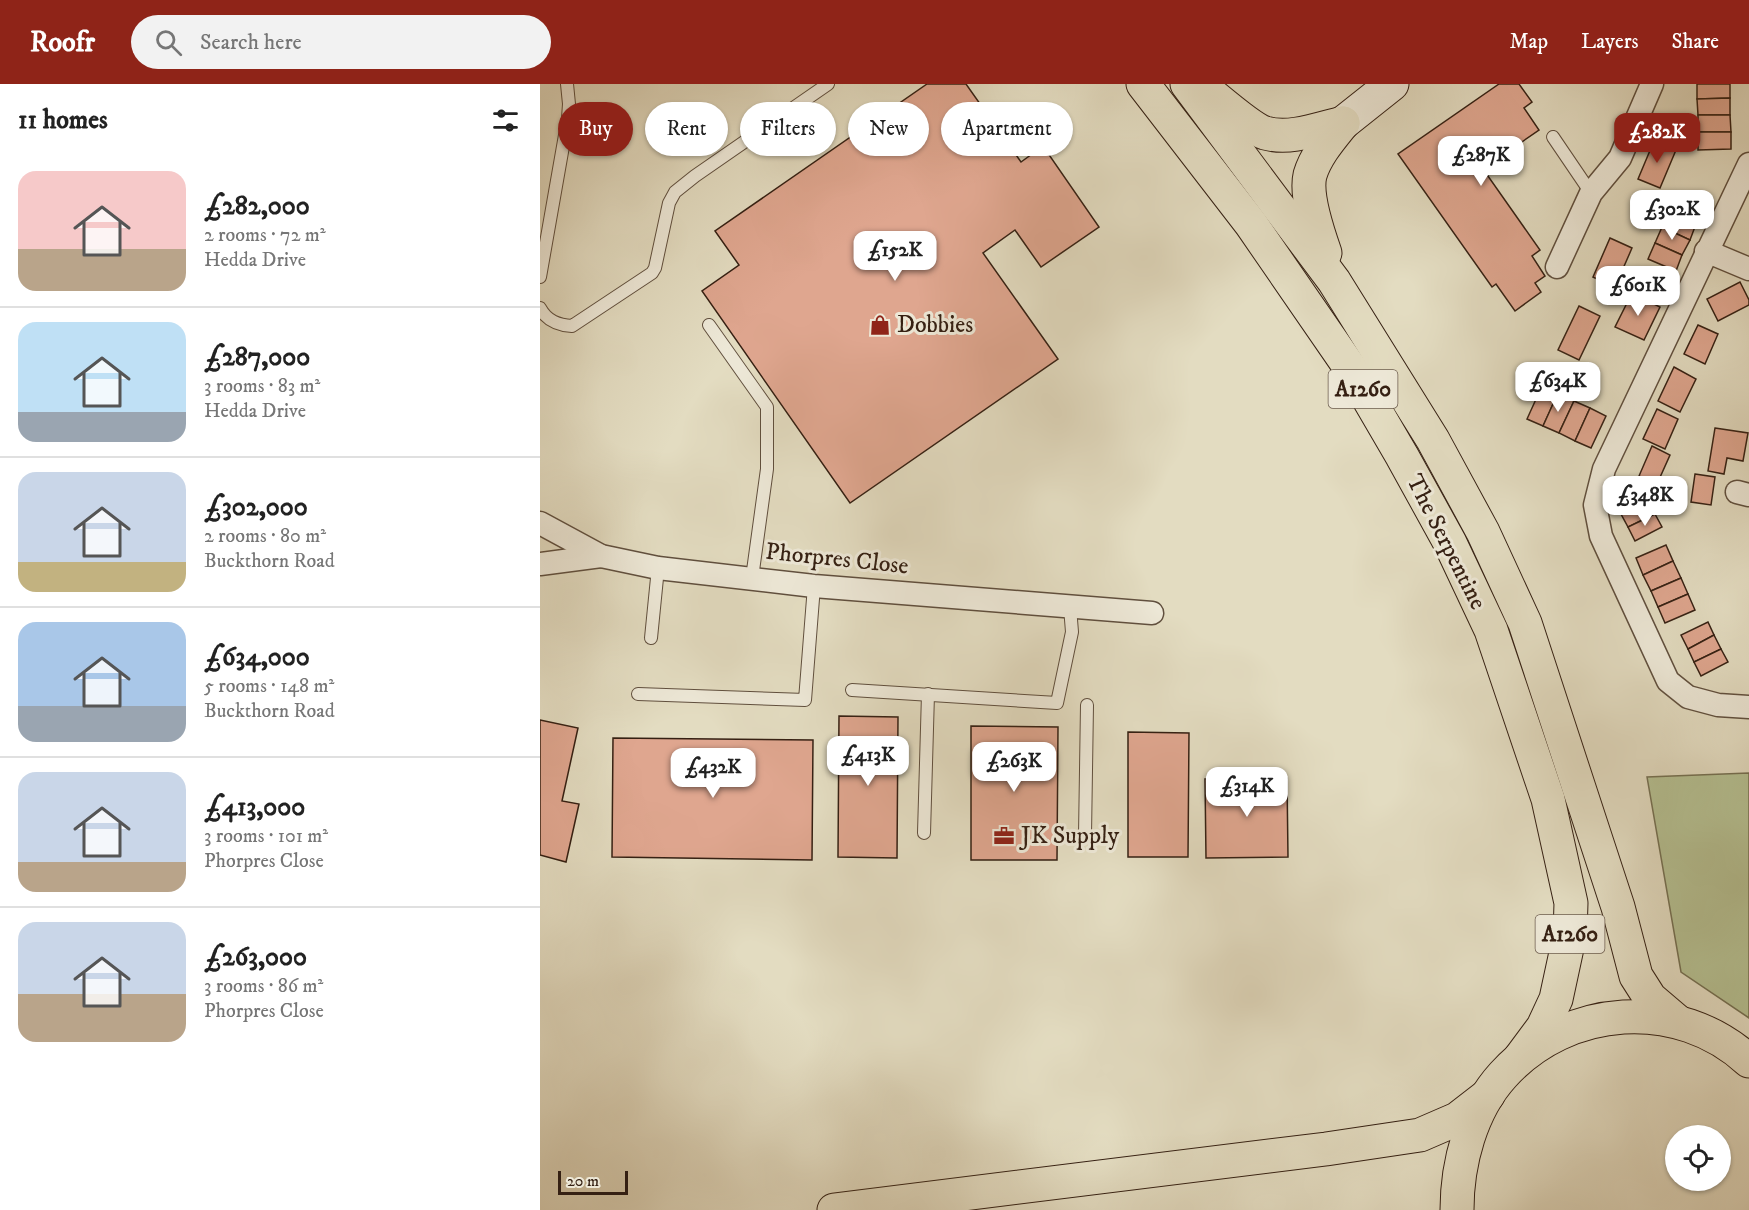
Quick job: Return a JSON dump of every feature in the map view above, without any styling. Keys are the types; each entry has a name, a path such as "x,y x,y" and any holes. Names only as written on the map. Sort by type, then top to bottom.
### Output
{"main road":[{"name":"The Serpentine","path":"1143,84 1251,224 1353,372 1402,456 1450,543 1491,630 1525,728 1563,796 1618,907 1636,976 1650,998 1677,1021"},
{"name":"The Serpentine","path":"1187,84 1334,281 1433,440 1483,532 1525,623 1557,726 1571,903 1570,934 1556,999 1543,1026 1520,1058"},
{"path":"1199,84 1263,133 1285,136 1343,123"},
{"path":"1334,281 1312,213 1310,176 1321,151 1343,123"},
{"path":"1457,1210 1459,1177 1474,1121 1488,1095 1502,1076 1520,1058 1547,1038 1578,1024 1622,1016 1644,1016 1677,1021 1709,1033 1737,1050 1749,1061"},
{"path":"834,1210 1326,1149 1420,1135 1457,1119 1488,1095"}],"street":[{"path":"1343,123 1392,84"},
{"path":"1557,267 1591,194 1620,158 1652,84"},
{"path":"1749,164 1604,469 1595,506 1601,536 1668,681 1688,697 1718,705 1749,707"},
{"path":"1707,251 1749,270"},
{"name":"Phorpres Close","path":"540,523 601,556 658,568 814,586 1152,613"},
{"name":"Phorpres Close","path":"540,564 601,556"}],"lane":[{"path":"540,277 568,118 567,84"},
{"path":"540,308 543,314 556,324 572,326 652,273 656,268 669,203 675,192 828,84"},
{"path":"1553,137 1591,194"},
{"path":"708,326 767,407 767,469 752,578"},
{"path":"651,638 658,568"},
{"path":"638,694 805,700 814,586"},
{"path":"852,690 1057,703 1072,632 1070,607"},
{"path":"924,833 928,694"},
{"path":"1085,836 1087,705"}],"green space":[{"path":"1749,773 1749,1018 1681,972 1647,777"}],"building":[{"name":"Dobbies","path":"927,84 966,84 979,102 941,102 941,156 1017,156 1021,162 1029,156 1050,156 1099,227 1041,267 1015,230 983,253 1058,359 850,503 702,291 739,265 715,231 823,156 836,156 836,147 848,139 848,156 929,156 929,102 901,102"},
{"path":"1499,84 1519,84 1532,102 1524,108 1539,130 1483,169 1540,250 1532,256 1545,276 1535,283 1541,292 1515,311 1496,284 1492,287 1398,154"},
{"path":"1697,84 1730,84 1730,98 1697,99"},
{"path":"1730,98 1730,115 1698,115 1697,99"},
{"path":"1698,115 1730,115 1731,132 1698,132"},
{"path":"1698,132 1731,132 1731,149 1698,150"},
{"path":"1654,141 1676,150 1660,188 1638,179"},
{"path":"1676,196 1704,208 1696,224 1669,212"},
{"path":"1669,212 1696,224 1690,240 1662,227"},
{"path":"1662,227 1690,240 1682,255 1655,243"},
{"path":"1610,238 1632,248 1615,287 1593,277"},
{"path":"1655,243 1682,255 1676,271 1648,259"},
{"path":"1740,282 1749,300 1749,305 1718,321 1707,299"},
{"path":"1632,293 1660,307 1644,340 1615,327"},
{"path":"1579,306 1600,316 1579,360 1558,350"},
{"path":"1698,325 1718,334 1705,364 1684,354"},
{"path":"1674,367 1696,379 1680,412 1658,401"},
{"path":"1542,386 1558,393 1543,426 1527,419"},
{"path":"1558,393 1574,401 1559,433 1543,426"},
{"path":"1574,401 1590,408 1575,441 1559,433"},
{"path":"1590,408 1606,416 1591,448 1575,441"},
{"path":"1657,409 1678,419 1665,449 1643,439"},
{"path":"1715,428 1748,433 1743,461 1727,458 1724,474 1708,471"},
{"path":"1652,446 1670,455 1657,484 1639,476"},
{"path":"1695,474 1715,477 1711,505 1691,502"},
{"path":"1641,487 1648,500 1621,514 1614,501"},
{"path":"1648,500 1655,514 1628,527 1621,514"},
{"path":"1655,514 1662,527 1635,541 1628,527"},
{"path":"1666,545 1673,561 1643,575 1636,558"},
{"path":"1673,561 1681,578 1651,591 1643,575"},
{"path":"1681,578 1688,594 1658,607 1651,591"},
{"path":"1688,594 1695,610 1665,623 1658,607"},
{"path":"1708,622 1714,635 1688,649 1681,635"},
{"path":"1714,635 1721,649 1694,662 1688,649"},
{"path":"1721,649 1728,662 1701,676 1694,662"},
{"path":"839,716 898,717 897,858 838,857"},
{"path":"540,720 578,728 562,801 579,804 566,862 540,855"},
{"path":"971,726 1058,727 1057,860 971,860"},
{"path":"1128,732 1189,733 1188,857 1128,857"},
{"path":"613,738 813,740 812,860 612,857"},
{"path":"1287,778 1288,857 1206,858 1205,779"}],"place":[{"name":"Dobbies","path":"880,325"},
{"name":"JK Supply","path":"1004,836"}]}
